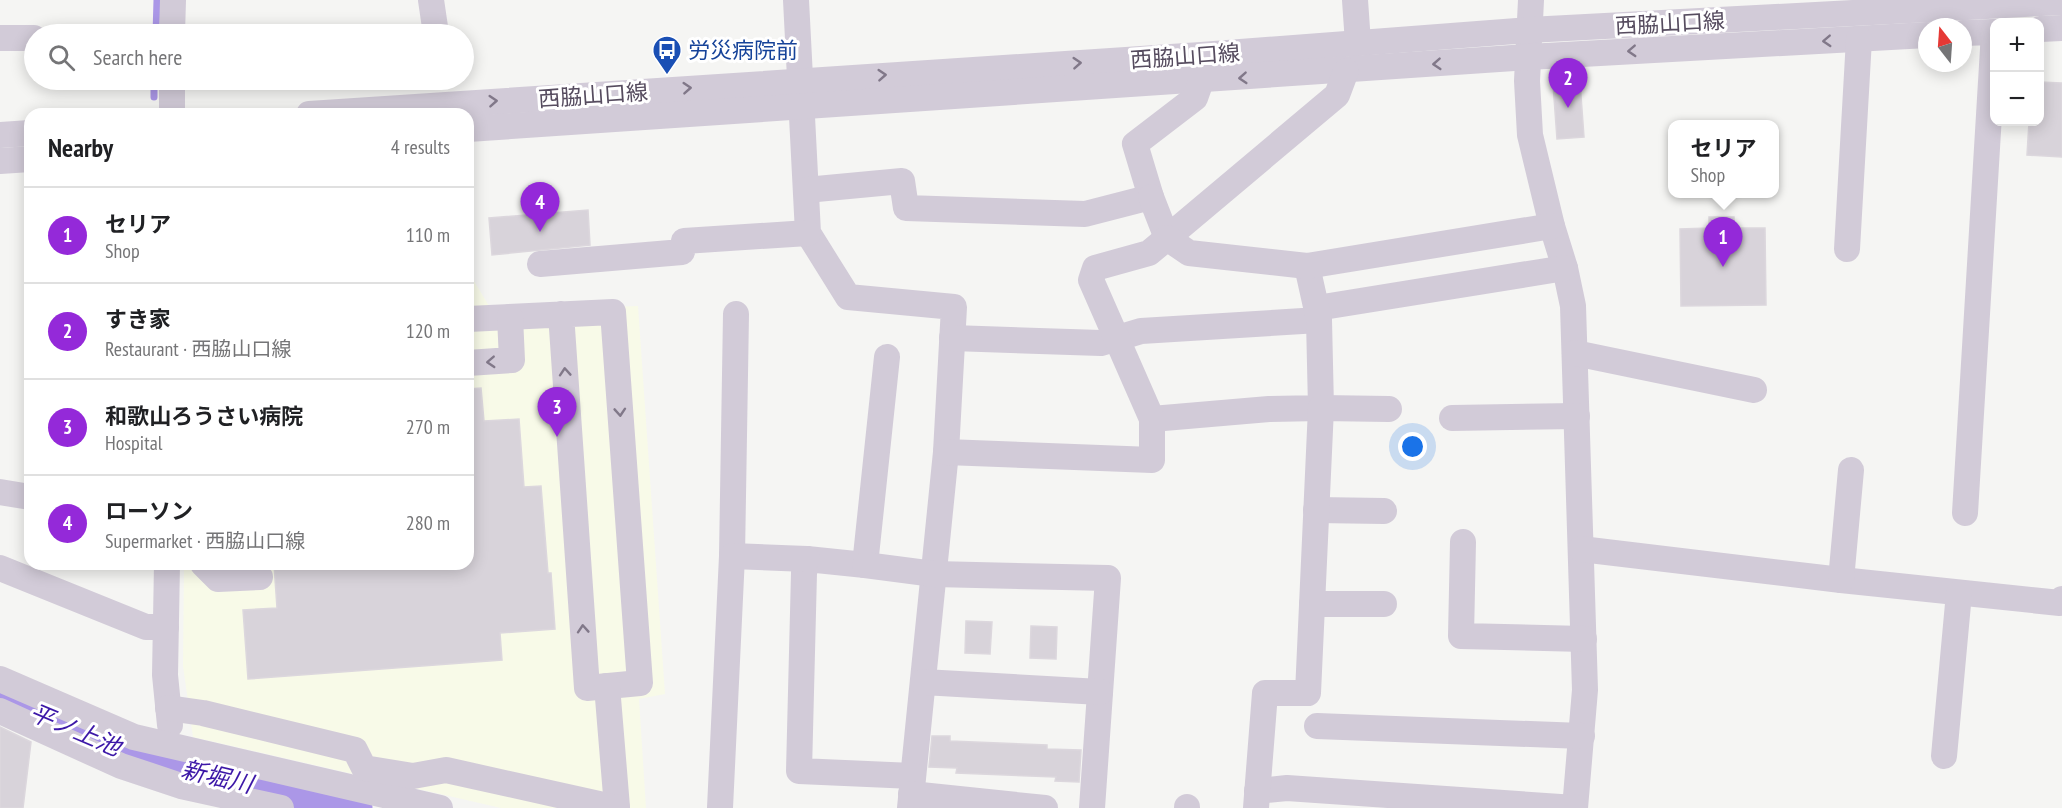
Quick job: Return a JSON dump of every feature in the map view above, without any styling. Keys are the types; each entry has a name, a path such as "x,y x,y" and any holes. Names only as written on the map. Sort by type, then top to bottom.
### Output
{"street":[{"path":"172,24 173,0"},
{"path":"431,0 435,24"},
{"path":"796,0 808,233 848,297 954,307 946,452 911,793"},
{"path":"1355,0 1358,44"},
{"path":"1307,266 1318,314 1321,408 1308,693 1265,693 1256,800 1287,788 1575,808 1585,690 1573,306 1530,135 1527,81 1531,0"},
{"name":"西脇山口線","path":"398,108 1201,55 1529,30 2062,2"},
{"path":"2044,29 2062,28"},
{"path":"1972,33 1990,32"},
{"name":"西脇山口線","path":"474,129 1528,57 1918,36"},
{"path":"0,38 24,38"},
{"path":"1847,249 1859,39"},
{"path":"1201,55 1201,81 1196,98 1135,144 1167,238 1189,254 1307,266 1552,226"},
{"path":"946,452 1152,460 1152,419 1091,280 1095,268 1149,253 1336,95 1346,71"},
{"path":"1965,513 1992,72"},
{"path":"172,90 172,108"},
{"path":"0,135 24,133"},
{"path":"0,161 24,159"},
{"path":"806,190 902,181 906,207 1085,214 1151,196"},
{"path":"540,264 682,252 684,241 808,233"},
{"path":"952,338 1101,343 1141,331 1318,314 1565,268"},
{"path":"474,319 613,312 640,683 597,687"},
{"path":"168,708 204,713 355,750 364,768 413,776 446,770 617,808 597,687 561,314"},
{"path":"720,808 732,556 736,315"},
{"path":"474,363 512,360 510,317"},
{"path":"1575,353 1754,390"},
{"path":"865,565 887,357"},
{"path":"1152,419 1269,409 1389,409"},
{"path":"1452,418 1577,416"},
{"path":"1841,580 1851,470"},
{"path":"0,492 24,496"},
{"path":"1316,510 1384,511"},
{"path":"1463,542 1461,636 1584,639"},
{"path":"1581,549 2060,603 2062,599"},
{"path":"732,556 807,559 934,574 1108,578 1092,808"},
{"path":"807,559 804,573 799,771 911,793 1045,808"},
{"path":"0,568 146,627 166,627"},
{"path":"167,570 165,675 172,746 184,797"},
{"path":"209,570 218,579 260,577"},
{"path":"1944,756 1959,592"},
{"path":"1312,604 1384,604"},
{"path":"0,679 134,737 432,807"},
{"path":"923,682 1100,692"},
{"path":"0,711 184,797 280,808"},
{"path":"1317,726 1582,736"}],"shaded area":[{"path":"474,281 492,311 638,306 665,694 639,699 646,808 501,808 193,737 183,666 184,570 474,570"}],"building":[{"path":"1580,82 1584,137 1557,139 1553,84"},
{"path":"2044,82 2062,83 2062,157 2027,155 2029,126 2044,126"},
{"path":"588,210 590,245 492,255 489,218"},
{"path":"1709,217 1734,217 1734,228 1765,228 1766,305 1681,306 1680,229 1709,228"},
{"path":"481,388 484,421 519,419 524,487 541,486 555,629 500,633 502,660 248,679 243,610 277,608 274,570 474,570 474,389"},
{"path":"966,621 992,622 990,654 965,653"},
{"path":"1031,626 1057,627 1056,659 1030,658"},
{"path":"0,727 31,742 23,808 0,808"},
{"path":"932,736 950,736 950,741 1047,745 1047,749 1081,750 1079,782 1055,781 1056,777 956,773 957,768 929,767"}],"waterway":[{"path":"156,24 157,0"},
{"path":"154,90 154,97"},
{"name":"新堀川","path":"0,697 151,762 353,808"},
{"path":"147,748 151,762"}],"place":[{"name":"労災病院前","path":"667,76"},
{"name":"すき家","path":"1568,108"},
{"name":"ローソン","path":"540,232"},
{"name":"セリア","path":"1723,267"},
{"name":"和歌山ろうさい病院","path":"557,437"}],"water label":[{"name":"平ノ上池","path":"75,730"}]}
